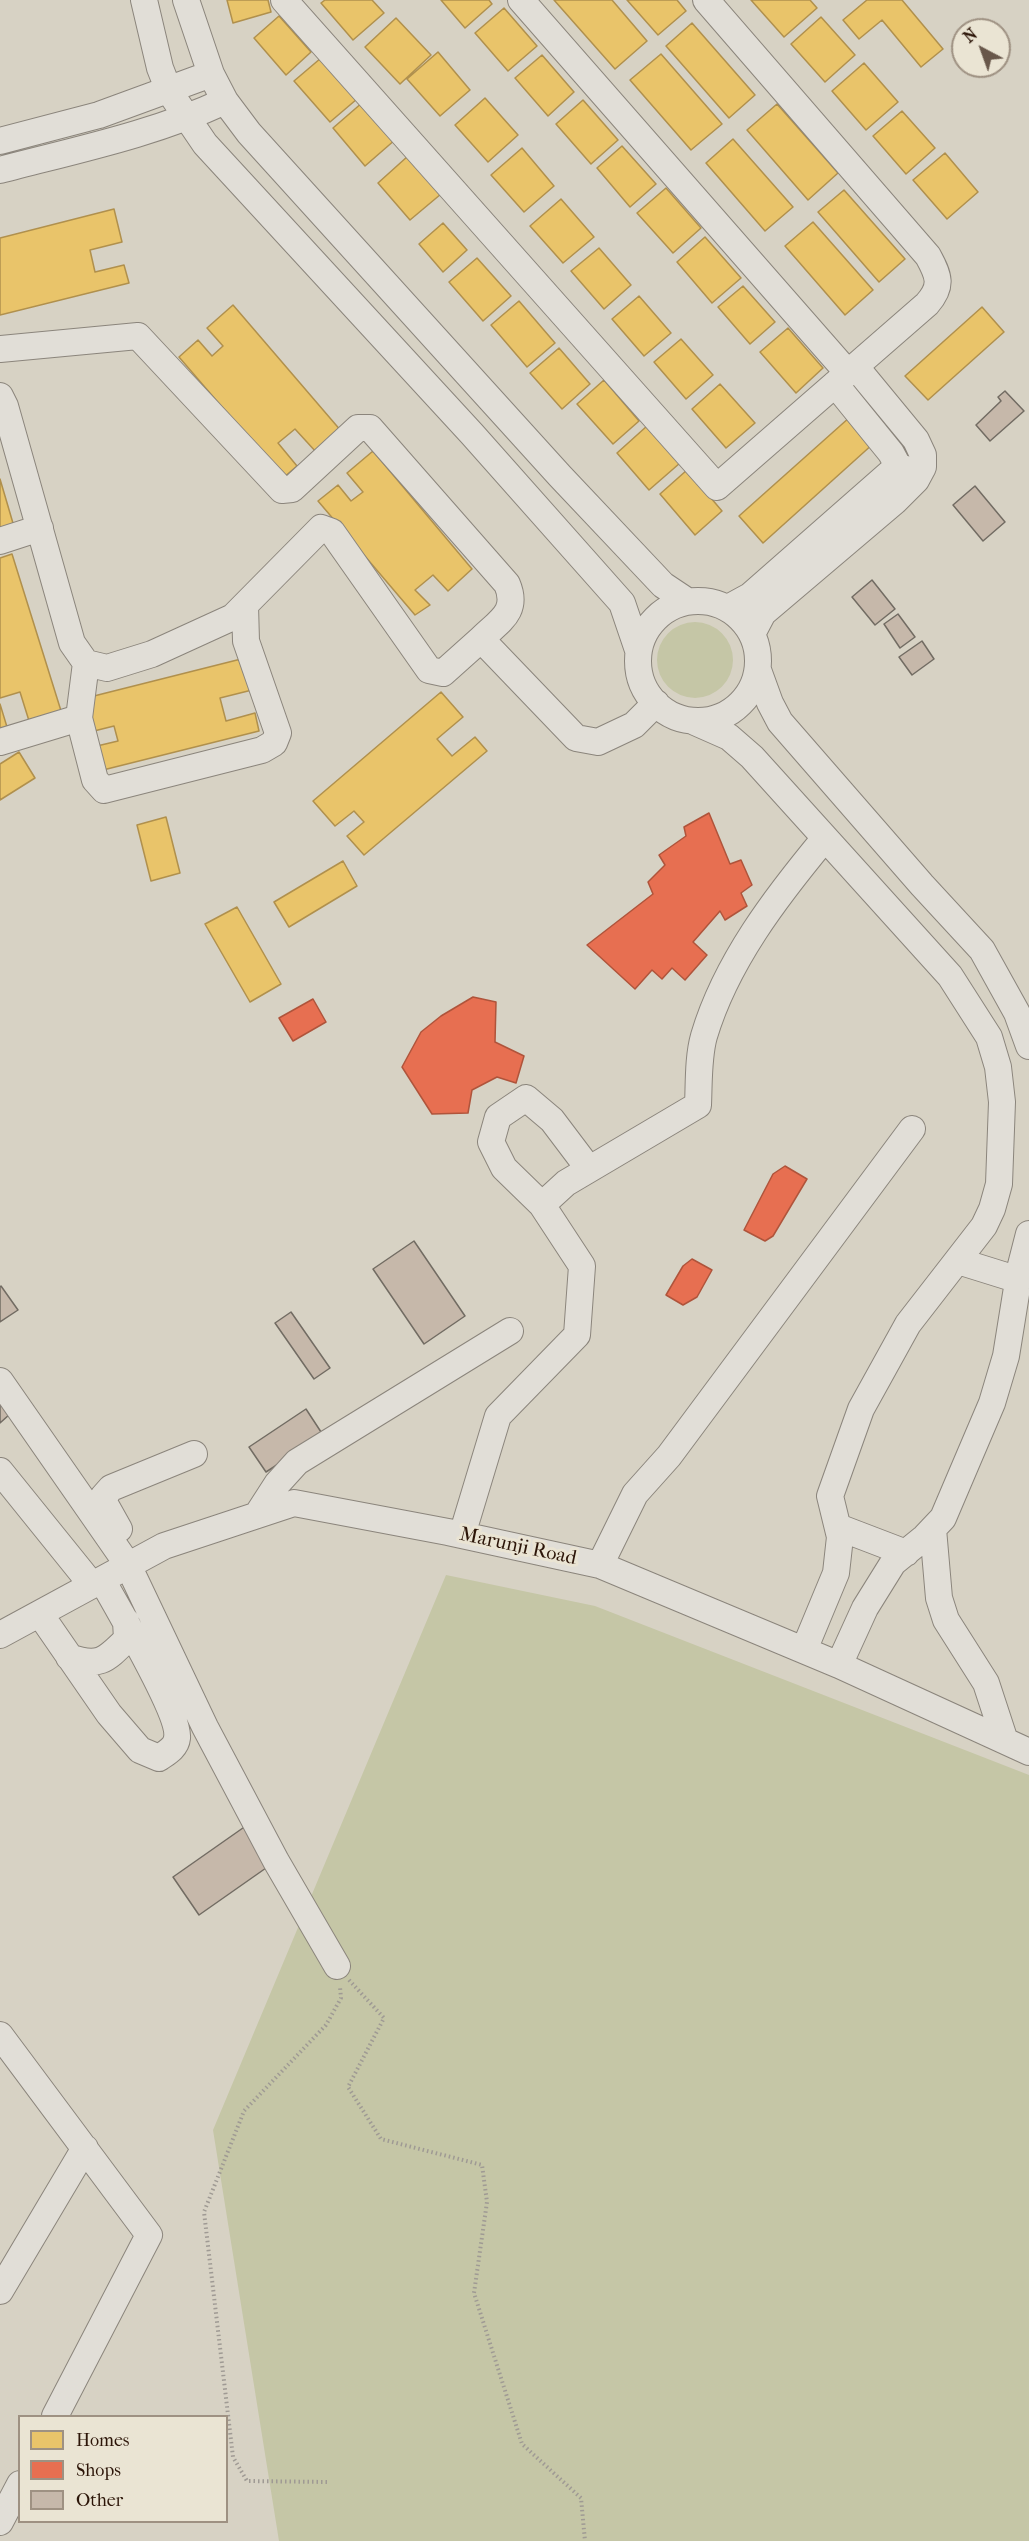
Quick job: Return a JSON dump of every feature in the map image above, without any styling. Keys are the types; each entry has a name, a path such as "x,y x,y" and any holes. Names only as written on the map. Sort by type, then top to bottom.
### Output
{"street":[{"path":"144,0 160,68 169,91 187,119 223,166 472,434 622,603 638,650 639,676 650,699 670,715 695,722 729,738 752,757 950,976 989,1037 998,1067 1002,1102 999,1184 992,1209 984,1227 908,1324 861,1409 830,1496 840,1537 836,1573 804,1650"},
{"path":"186,0 211,74 225,101 249,133 560,476 663,585 687,601"},
{"path":"284,0 717,487 936,294 939,281 928,256 706,0"},
{"path":"521,0 846,374 891,453 908,470"},
{"path":"0,141 99,115 211,74"},
{"path":"0,170 106,143 187,119 225,101"},
{"path":"0,349 138,336 282,490 292,489 358,428 370,428 507,584 513,597 511,609 443,673 429,670 332,532 321,528 233,617 152,654 107,668 86,663 72,643 6,406 0,396"},
{"path":"728,608 750,596 908,470"},
{"path":"752,634 763,613 887,507 908,470"},
{"path":"0,541 40,528"},
{"path":"638,650 648,628 665,611 687,601 710,602 728,608 742,617 757,647 758,670 770,704 780,722 922,885 982,950 1017,1013 1029,1046"},
{"path":"86,663 79,718 96,780 104,790 262,750 274,743 278,733 246,641 245,605"},
{"path":"481,639 576,738 598,741 634,725 656,704"},
{"path":"695,722 723,716 734,709 746,697 758,670"},
{"path":"0,742 79,718"},
{"path":"542,1204 566,1183 698,1105 703,1038 728,974 789,882 825,838"},
{"path":"462,1535 498,1416 577,1335 582,1266 542,1204 504,1168 492,1142 498,1118 526,1098 552,1120 589,1170"},
{"path":"600,1565 634,1494 669,1456 912,1129"},
{"path":"839,1665 865,1608 894,1563 943,1518 992,1402 1006,1356 1029,1234"},
{"path":"958,1261 1019,1280"},
{"path":"257,1515 278,1484 297,1462 510,1331"},
{"path":"0,1381 133,1562"},
{"path":"194,1454 111,1488 103,1497 205,1727 276,1861 337,1966"},
{"path":"0,1470 97,1582 126,1621 152,1670 175,1723 177,1738 171,1750 159,1758 140,1750 109,1714 40,1614"},
{"name":"Marunji Road","path":"0,1635 164,1546 294,1503 462,1535 600,1565 839,1665 1022,1748"},
{"path":"838,1527 906,1553"},
{"path":"933,1529 939,1598 946,1620 986,1683 1022,1748"},
{"path":"69,1657 96,1664 112,1654 127,1639 126,1621"},
{"path":"0,2035 149,2235 56,2415"},
{"path":"0,2291 86,2148"},
{"path":"0,2522 18,2488"}],"path":[{"path":"327,2481 247,2481 233,2457 204,2212 244,2111 326,2025 341,1998 337,1966"},
{"path":"337,1966 384,2018 348,2087 381,2139 482,2165 487,2202 474,2293 522,2444 581,2498 585,2541"}],"green space":[{"path":"695,622 709,625 722,633 730,646 733,660 730,674 722,687 709,695 695,698 681,695 668,687 660,674 657,660 660,646 668,633 681,625"},
{"path":"446,1575 595,1606 1029,1775 1029,2541 279,2541 213,2130"}],"building: Homes":[{"path":"227,0 268,0 271,12 233,23"},
{"path":"325,0 372,0 384,13 353,40 321,3"},
{"path":"441,0 489,0 492,4 465,28"},
{"path":"554,0 612,0 647,41 615,69"},
{"path":"627,0 677,0 686,11 658,35"},
{"path":"751,0 810,0 817,8 784,37"},
{"path":"867,0 902,0 943,49 921,67 882,20 859,39 843,20"},
{"path":"504,8 537,46 508,71 475,33"},
{"path":"279,16 311,52 286,75 254,38"},
{"path":"821,17 855,55 825,82 791,44"},
{"path":"396,18 431,55 400,84 365,47"},
{"path":"692,23 755,95 729,118 666,46"},
{"path":"438,52 470,90 440,116 407,79"},
{"path":"661,54 722,124 691,150 630,80"},
{"path":"542,55 574,92 548,116 515,78"},
{"path":"321,58 357,99 330,122 294,81"},
{"path":"864,63 898,102 866,130 832,91"},
{"path":"485,98 518,135 488,162 455,125"},
{"path":"583,100 618,140 591,164 556,124"},
{"path":"363,102 396,139 365,166 333,128"},
{"path":"777,104 838,173 808,200 747,130"},
{"path":"902,111 935,148 906,174 873,136"},
{"path":"733,139 793,207 765,231 706,163"},
{"path":"622,146 656,184 630,207 597,168"},
{"path":"522,148 554,186 524,212 491,175"},
{"path":"945,153 978,192 947,219 913,180"},
{"path":"408,156 441,194 410,220 378,183"},
{"path":"666,188 701,228 673,253 637,213"},
{"path":"844,190 905,259 879,282 818,212"},
{"path":"561,199 594,237 563,263 530,226"},
{"path":"114,209 122,242 90,250 95,272 124,265 129,283 0,315 0,238"},
{"path":"813,222 873,290 845,315 785,246"},
{"path":"443,223 467,250 443,272 419,244"},
{"path":"705,237 741,278 712,303 677,262"},
{"path":"599,248 631,285 604,309 571,271"},
{"path":"477,258 511,296 483,321 449,282"},
{"path":"743,286 775,322 750,344 718,307"},
{"path":"639,296 671,333 644,356 612,319"},
{"path":"519,301 555,343 527,367 491,325"},
{"path":"233,305 342,432 317,453 295,429 278,443 297,466 283,478 179,357 198,340 212,356 223,346 207,328"},
{"path":"982,307 1004,332 928,400 905,376"},
{"path":"788,328 823,368 796,393 760,352"},
{"path":"681,339 713,375 686,399 654,362"},
{"path":"559,348 590,384 562,409 530,373"},
{"path":"604,380 639,421 613,444 577,404"},
{"path":"720,384 755,423 726,448 692,409"},
{"path":"850,417 874,443 763,543 739,516"},
{"path":"647,426 680,463 649,490 617,453"},
{"path":"373,451 472,569 448,591 433,575 415,590 430,605 415,615 318,501 338,485 351,501 363,492 347,473"},
{"path":"687,470 722,511 695,535 660,494"},
{"path":"0,479 15,530 0,535"},
{"path":"12,554 62,714 30,724 20,692 0,698 0,558"},
{"path":"245,658 252,690 220,698 226,721 255,713 259,731 103,770 97,746 118,741 114,726 90,732 82,699"},
{"path":"441,692 463,717 437,739 452,756 475,737 487,751 364,855 347,836 364,822 354,811 335,826 313,801"},
{"path":"0,704 7,727 0,730"},
{"path":"19,752 35,778 0,800 0,764"},
{"path":"166,817 180,873 151,881 137,825"},
{"path":"343,861 357,886 289,927 274,902"},
{"path":"237,907 281,984 250,1002 205,924"}],"building: Shops":[{"path":"709,813 730,864 741,860 752,885 741,893 747,906 725,920 720,911 693,942 707,955 685,980 672,968 662,979 652,970 635,989 587,945 653,894 648,882 665,865 659,855 686,836 684,827"},
{"path":"473,997 496,1002 495,1042 524,1056 516,1083 497,1077 472,1090 468,1113 432,1114 402,1067 421,1032 441,1016"},
{"path":"313,999 326,1022 293,1041 279,1018"},
{"path":"785,1166 807,1179 773,1236 765,1241 744,1230 773,1174"},
{"path":"692,1259 712,1270 697,1297 683,1305 666,1295 683,1266"}],"building: Other":[{"path":"1005,391 1024,411 990,441 976,425 1001,401 998,397"},
{"path":"975,486 1005,522 983,541 953,505"},
{"path":"872,580 895,609 875,625 852,597"},
{"path":"898,614 915,637 900,648 884,624"},
{"path":"922,641 934,659 912,675 899,657"},
{"path":"414,1241 465,1316 424,1344 373,1269"},
{"path":"0,1287 18,1310 0,1322"},
{"path":"291,1312 330,1368 314,1379 275,1323"},
{"path":"0,1402 10,1414 0,1423"},
{"path":"306,1409 323,1435 266,1472 249,1447"},
{"path":"250,1823 276,1861 199,1915 173,1877"}]}
